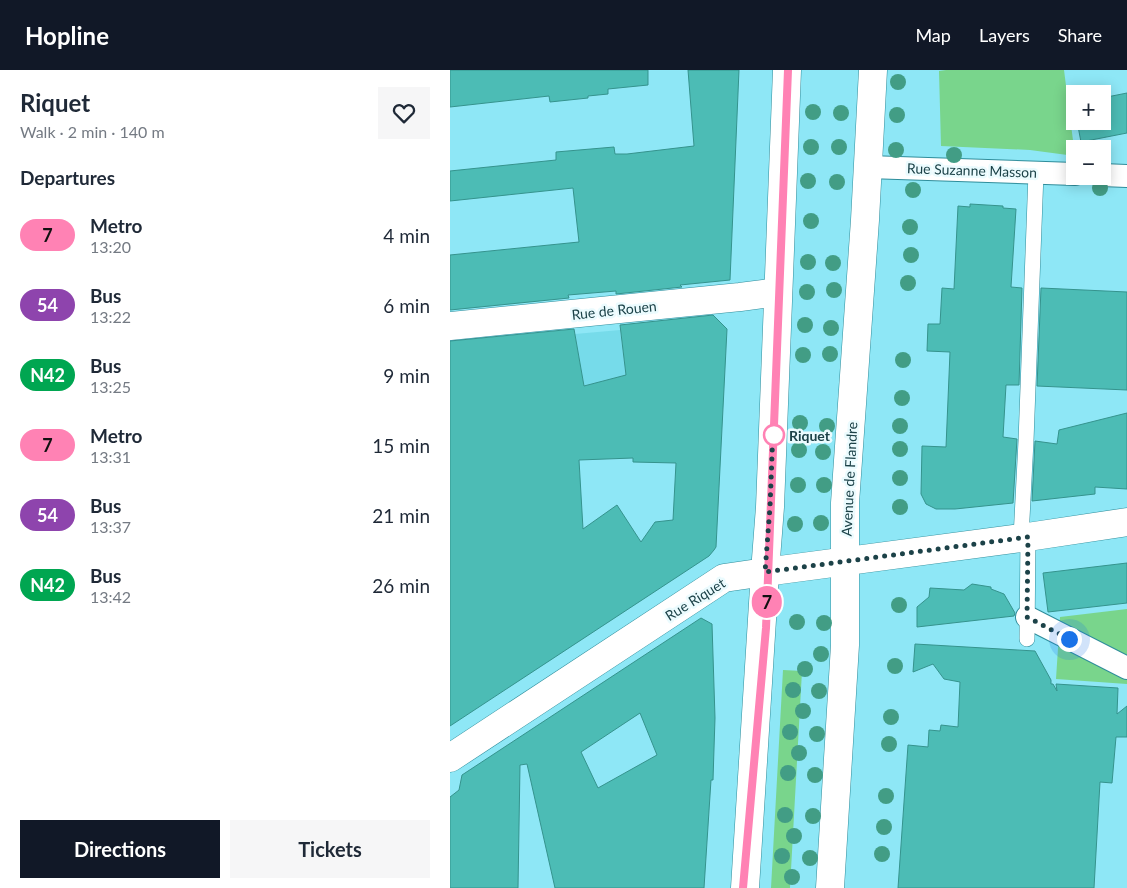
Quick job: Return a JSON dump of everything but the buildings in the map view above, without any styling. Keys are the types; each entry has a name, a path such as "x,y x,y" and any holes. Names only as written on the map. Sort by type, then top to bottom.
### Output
{"main road":[{"path":"745,888 770,507 787,70"},
{"name":"Avenue de Flandre","path":"830,888 846,645 845,503 852,423 873,70"},
{"name":"Rue de Rouen","path":"450,326 740,298 778,292"},
{"name":"Rue Riquet","path":"450,758 724,578 1127,522"}],"street":[{"name":"Rue Suzanne Masson","path":"868,167 1066,174"},
{"path":"1111,175 1127,176"},
{"path":"1027,617 1127,668"}],"lane":[{"path":"1027,639 1026,441 1036,173"}],"shaded area":[{"path":"620,330 626,375 584,386 575,334"}],"green space":[{"path":"1064,70 1066,130 1072,130 1073,140 1066,140 1066,155 1030,150 941,146 939,71"},
{"path":"1127,609 1127,684 1056,679 1060,617"},
{"path":"783,670 802,671 790,888 771,888"}],"metro line":[{"name":"7","path":"743,888 766,628 788,70"}],"place":[{"name":"Riquet","path":"774,435"}],"route":[{"path":"774,435 773,429 765,572 1028,537 1027,617 1069,639"}]}
